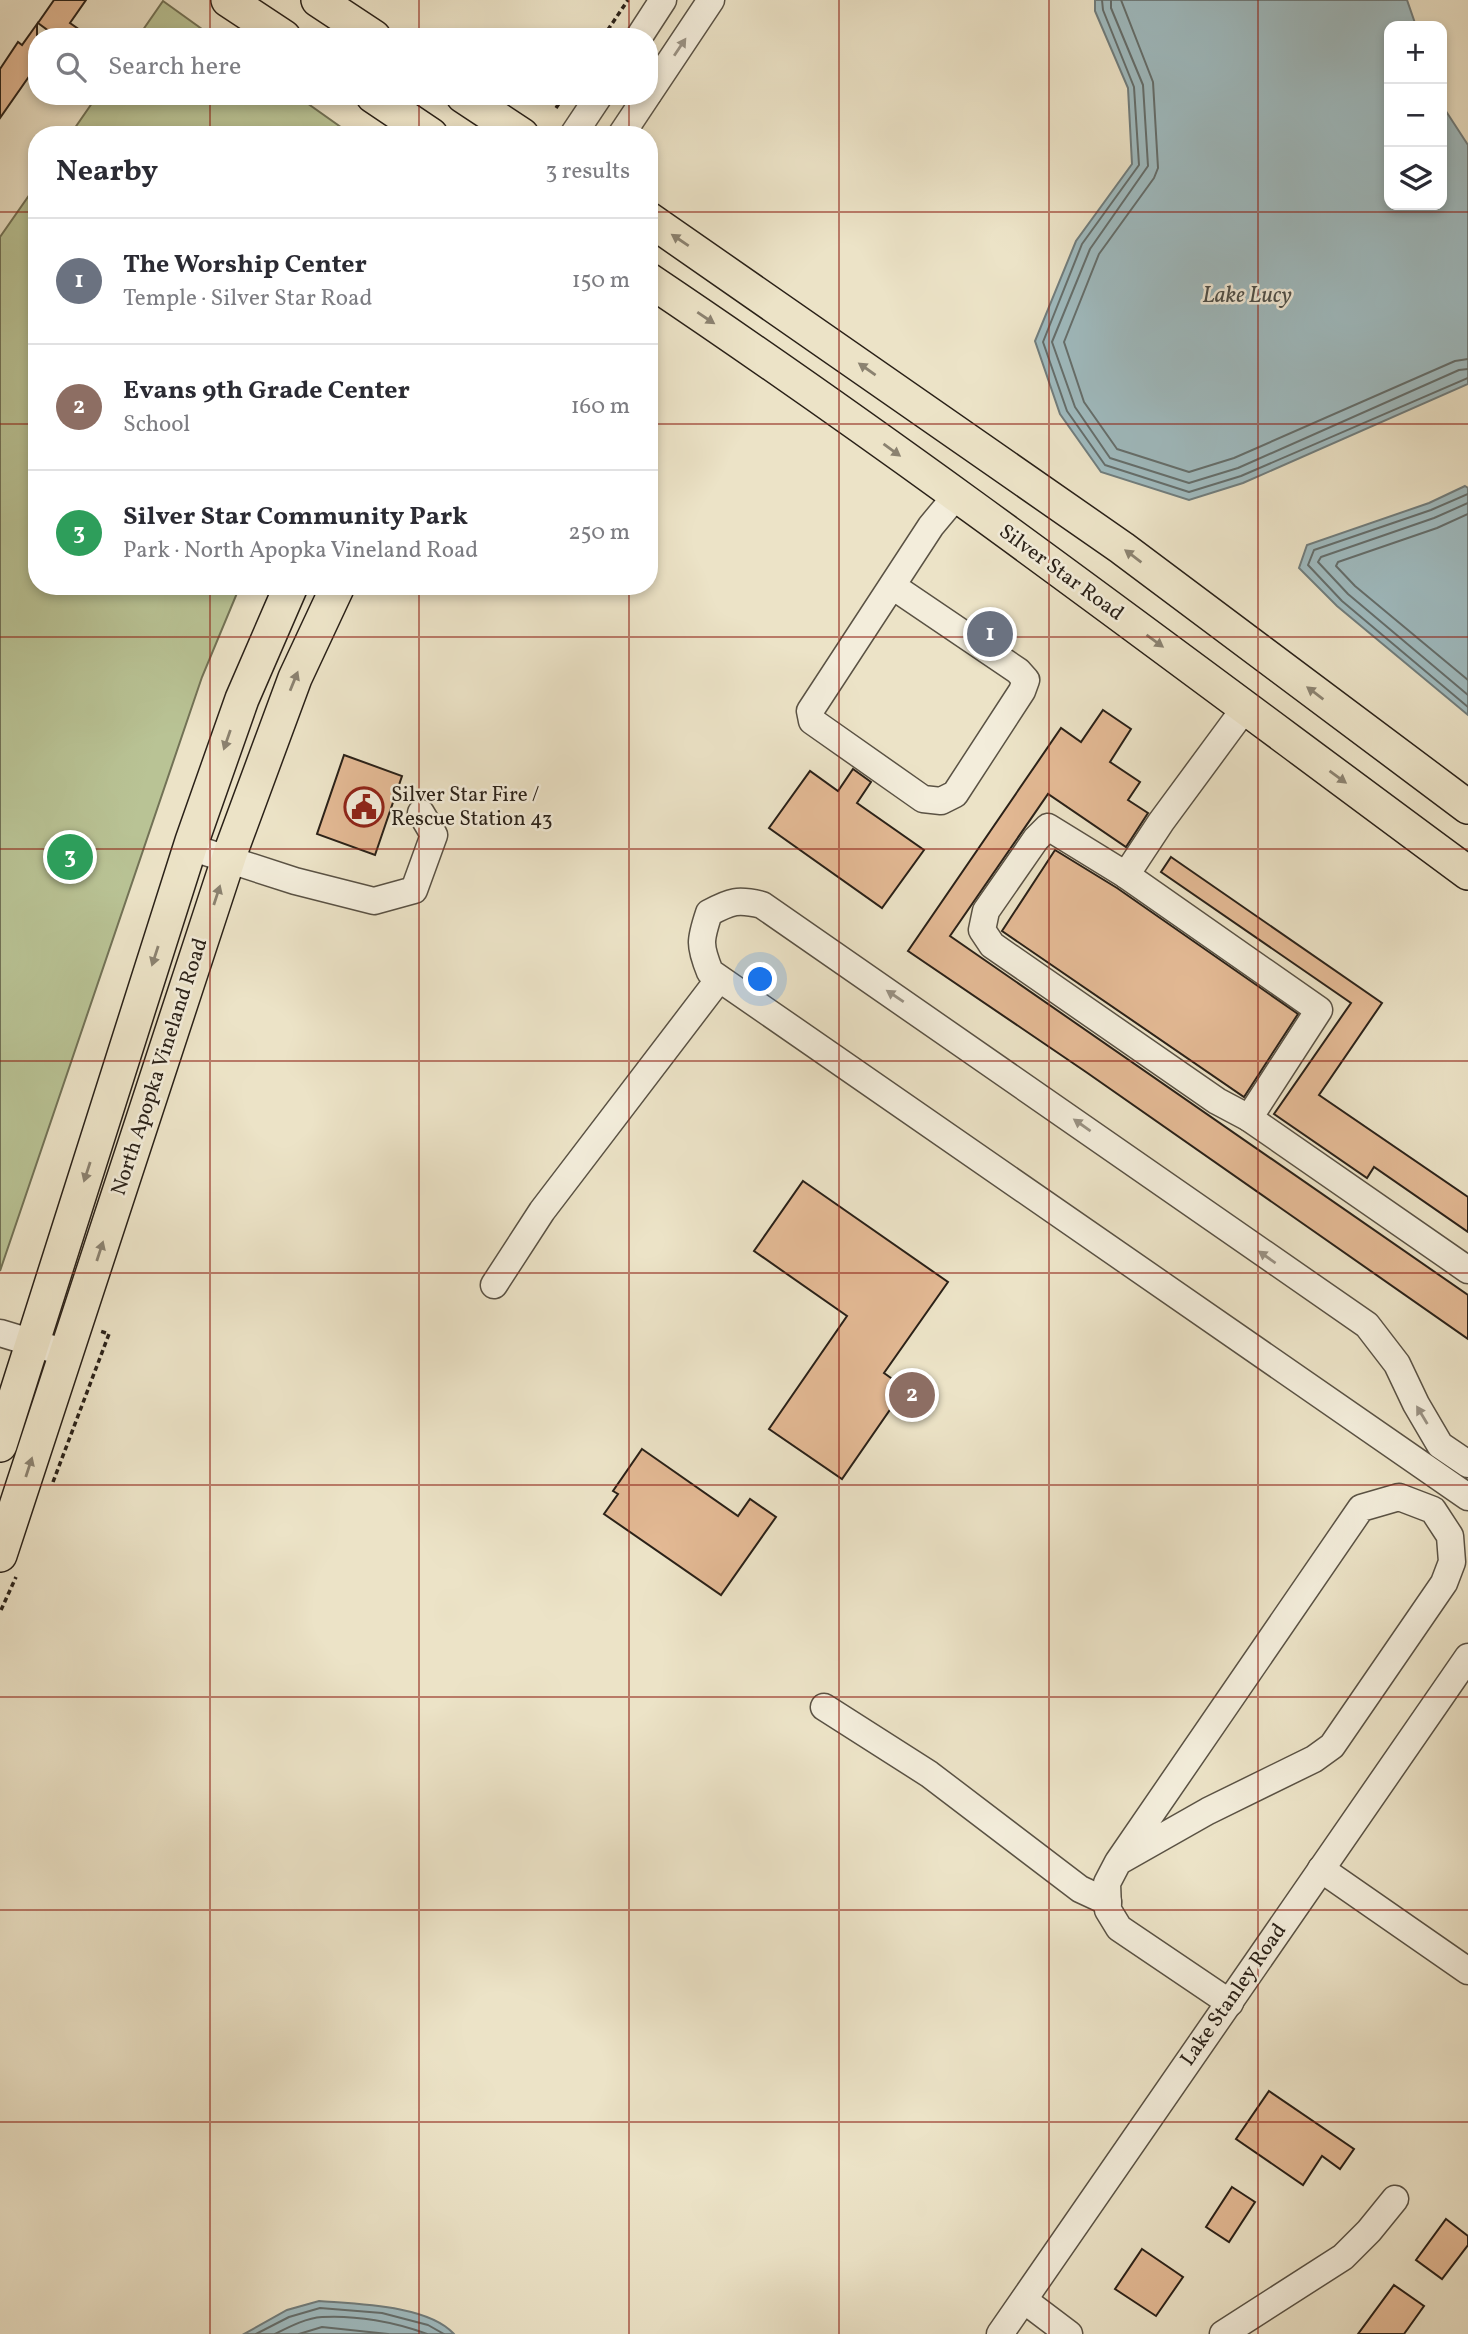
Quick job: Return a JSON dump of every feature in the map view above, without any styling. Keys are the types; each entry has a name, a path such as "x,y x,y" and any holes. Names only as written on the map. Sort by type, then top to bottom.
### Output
{"main road":[{"path":"228,0 270,28"},
{"path":"318,0 360,28"},
{"path":"387,105 418,126"},
{"path":"477,105 508,126"},
{"path":"658,225 1122,548 1468,807"},
{"name":"Silver Star Road","path":"658,286 756,352 956,496 1468,873"},
{"name":"North Apopka Vineland Road","path":"0,1445 190,847 242,699 287,595"},
{"name":"North Apopka Vineland Road","path":"0,1555 229,859 295,678 334,595"}],"street":[{"path":"645,28 663,0"},
{"path":"658,80 711,0"},
{"path":"579,126 593,105"},
{"path":"627,126 641,105"},
{"path":"894,587 1018,671 1026,680 1022,691 955,794 942,801 923,799 812,721 810,711 894,587 931,526 956,496"},
{"path":"1126,875 1161,822 1245,708"},
{"path":"190,847 295,881 374,901 414,890 434,835 421,813"},
{"path":"1249,1118 1319,1010 1126,875 1048,827 1036,839 986,911 982,930 992,945 1468,1270"},
{"path":"1468,1464 1440,1445 1397,1364 1367,1325 762,905 743,900 727,903 709,913 701,937 703,953 710,972 719,979 1468,1497"},
{"path":"494,1285 542,1211 719,979"},
{"path":"0,1333 66,1353"},
{"path":"1118,1862 1208,1811 1314,1759 1332,1746 1444,1583 1452,1562 1450,1536 1433,1510 1399,1497 1361,1508 1118,1862 1107,1883 1108,1910 1119,1928 1230,2003"},
{"name":"Lake Stanley Road","path":"1000,2334 1468,1657"},
{"path":"824,1707 929,1774 1080,1889 1108,1902"},
{"path":"1321,1870 1468,1971"},
{"path":"1223,2334 1343,2257 1395,2199"},
{"path":"1024,2300 1069,2334"}],"path":[{"path":"609,28 628,0"}],"green space":[{"path":"163,1 200,28 144,28"},
{"path":"91,105 310,105 339,126 76,126"},
{"path":"28,197 28,595 236,595 202,677 0,1271 0,237"}],"water":[{"name":"Lake Lucy","path":"1095,0 1407,0 1414,21 1384,21 1384,210 1447,210 1447,113 1468,145 1468,384 1243,483 1189,500 1101,472 1060,414 1035,341 1076,241 1132,164 1128,88 1095,11"},
{"path":"1465,486 1468,488 1468,715 1337,606 1299,568 1307,545 1429,503"},
{"path":"319,2301 371,2305 410,2312 442,2324 454,2334 244,2334 287,2310"}],"building":[{"path":"54,0 86,0 70,23 77,28 45,28 38,23"},
{"path":"28,37 28,78 0,118 0,69 18,42 22,45"},
{"path":"1103,710 1131,729 1110,762 1140,782 1128,800 1148,813 1126,847 1048,794 950,936 1468,1295 1468,1339 908,951 1061,728 1081,742"},
{"path":"344,755 402,776 375,855 317,834"},
{"path":"853,769 871,782 857,803 924,850 882,908 769,828 810,771 838,791"},
{"path":"1055,850 1117,888 1298,1014 1244,1097 1002,931"},
{"path":"1171,857 1382,1003 1319,1095 1468,1197 1468,1232 1374,1167 1367,1178 1274,1114 1351,1003 1161,872"},
{"path":"803,1181 948,1282 884,1373 905,1388 842,1479 769,1429 847,1316 754,1251"},
{"path":"642,1449 738,1516 750,1499 776,1517 721,1595 604,1514 618,1494 613,1491"},
{"path":"1269,2091 1354,2149 1340,2169 1322,2156 1303,2185 1236,2139"},
{"path":"1232,2187 1255,2202 1229,2242 1206,2227"},
{"path":"1446,2219 1468,2236 1468,2245 1442,2279 1416,2260"},
{"path":"1142,2249 1183,2277 1156,2316 1115,2289"},
{"path":"1394,2285 1424,2306 1404,2334 1358,2334"}],"place":[{"name":"The Worship Center","path":"990,634"},
{"name":"Silver Star Fire / Rescue Station 43","path":"364,807"},
{"name":"Silver Star Community Park","path":"70,857"},
{"name":"Evans 9th Grade Center","path":"912,1395"}]}
